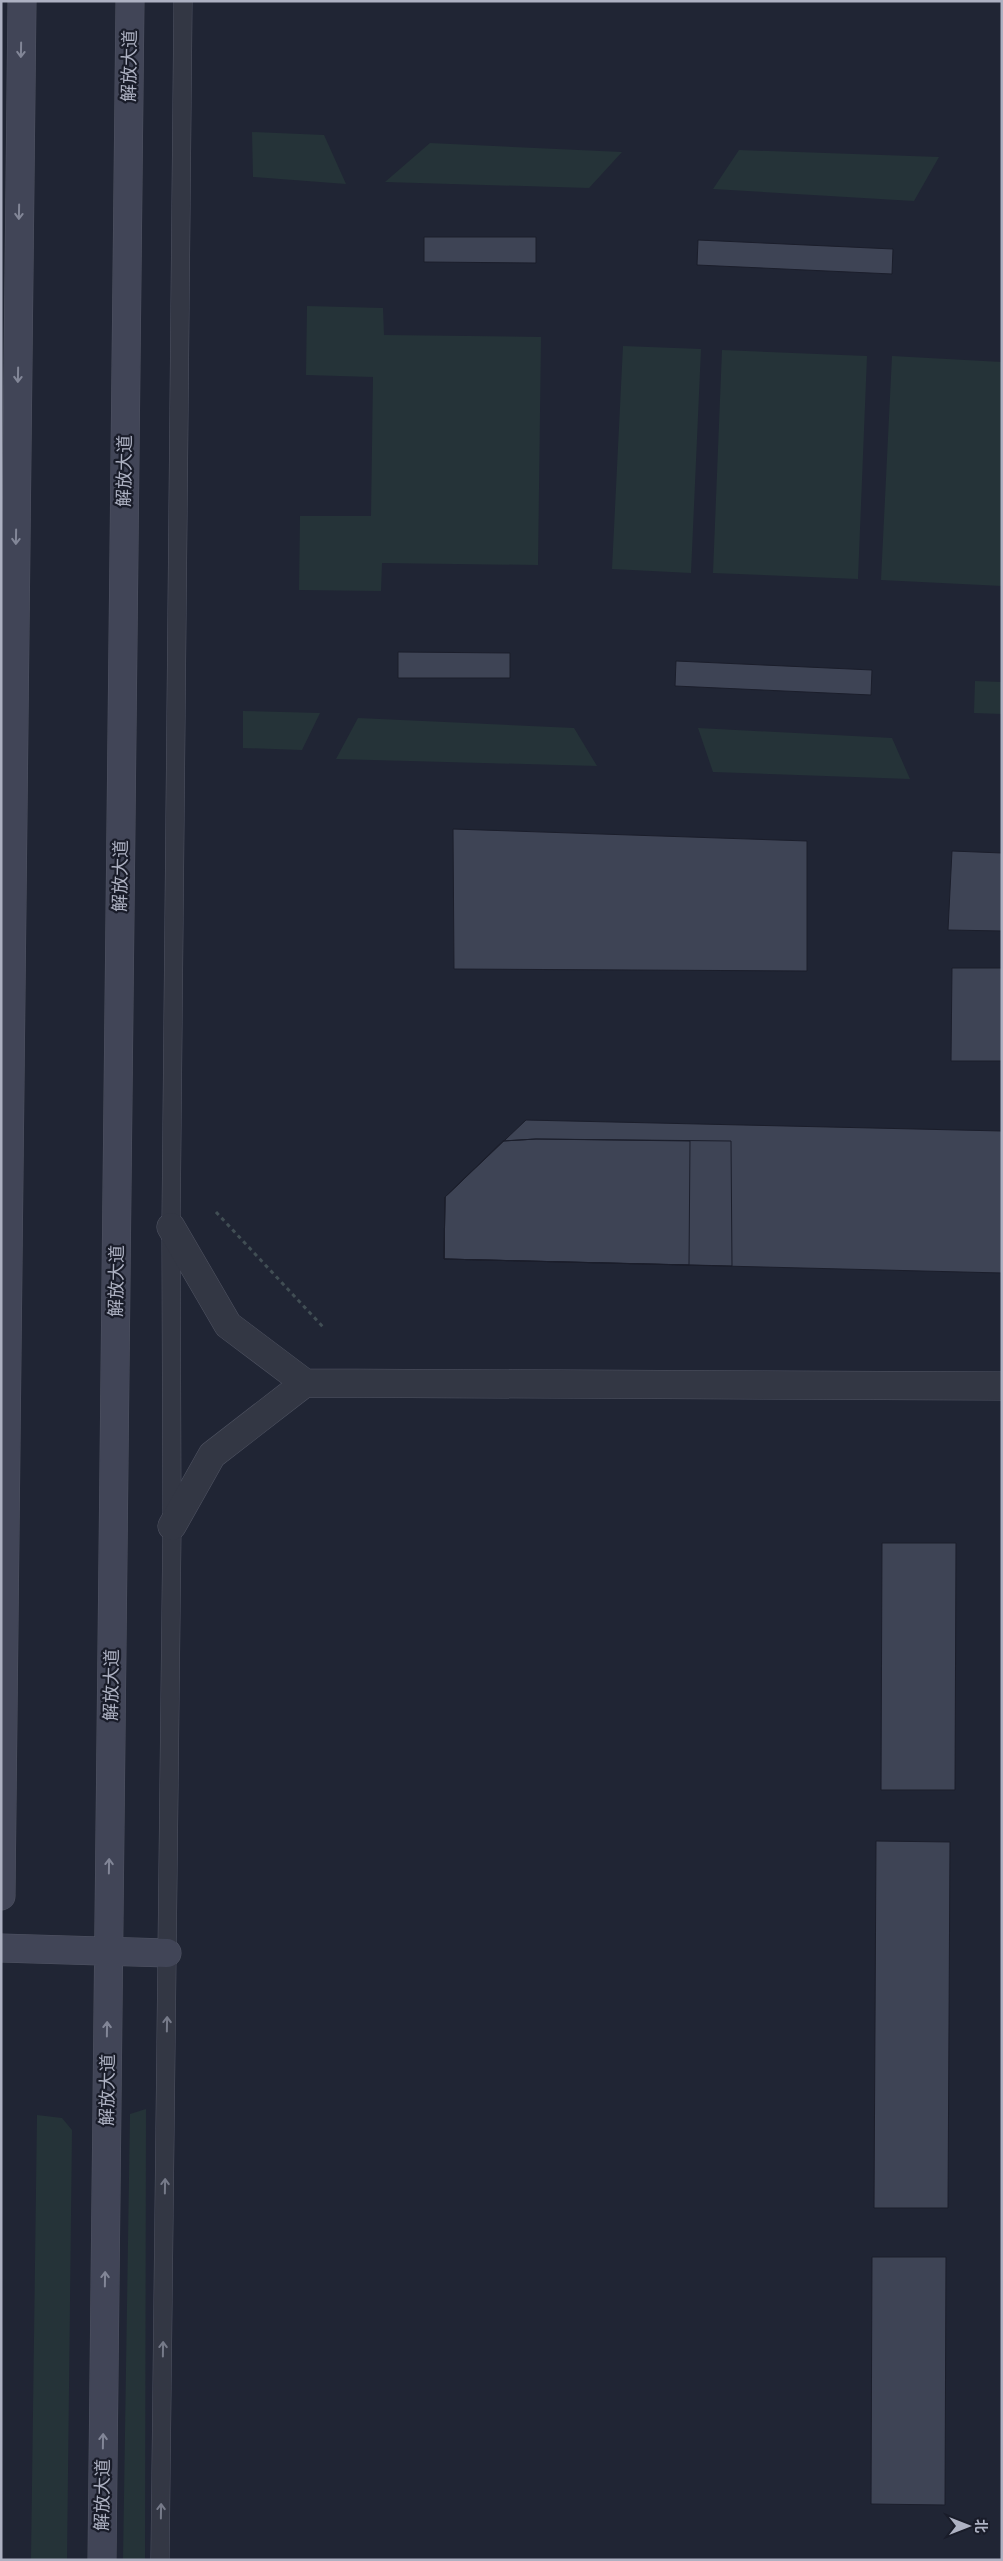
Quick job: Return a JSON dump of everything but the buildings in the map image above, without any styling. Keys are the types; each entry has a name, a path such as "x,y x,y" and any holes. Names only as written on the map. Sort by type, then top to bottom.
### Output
{"main road":[{"path":"1,1896 22,1"},
{"name":"解放大道","path":"102,2560 130,1"},
{"path":"1,1948 168,1953"}],"street":[{"path":"170,1226 228,1325 305,1383 1002,1386"},
{"path":"172,1526 212,1455 305,1383"}],"lane":[{"path":"160,2560 172,1526 170,1226 183,1"}],"path":[{"path":"216,1212 324,1328"}],"shaded area":[{"path":"252,132 324,135 346,184 253,177"},
{"path":"430,143 622,152 589,188 385,182"},
{"path":"739,150 939,157 914,201 713,189"},
{"path":"307,306 383,308 384,335 541,337 538,565 382,563 381,591 299,590 300,516 371,516 373,377 306,375"},
{"path":"623,346 701,349 691,573 612,569"},
{"path":"722,350 867,356 858,579 713,573"},
{"path":"892,356 1002,362 1002,586 881,580"},
{"path":"975,681 1002,682 1002,714 974,713"},
{"path":"243,711 320,713 302,750 243,748"},
{"path":"358,718 574,728 597,766 336,759"},
{"path":"698,728 892,738 910,779 713,772"},
{"path":"146,2109 145,2560 123,2560 130,2114"},
{"path":"37,2115 62,2118 72,2130 67,2560 31,2560"}]}
